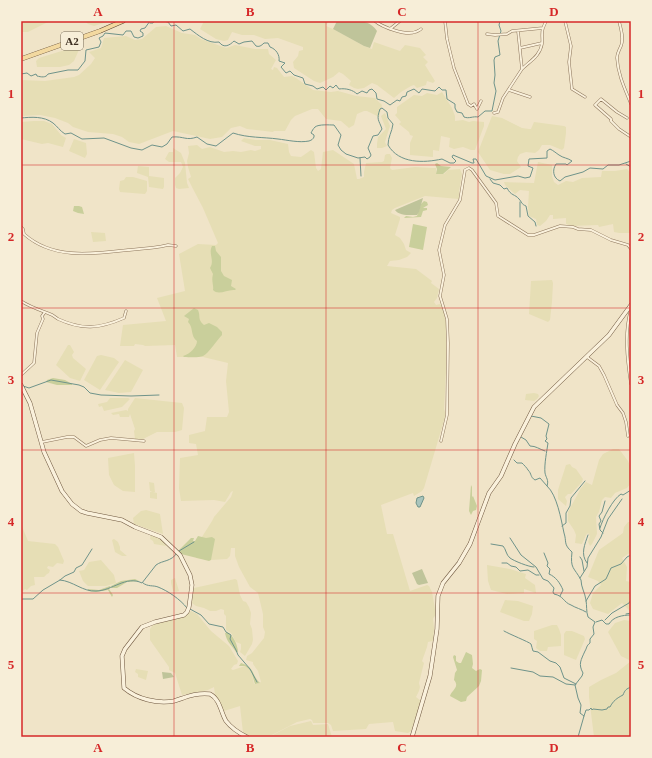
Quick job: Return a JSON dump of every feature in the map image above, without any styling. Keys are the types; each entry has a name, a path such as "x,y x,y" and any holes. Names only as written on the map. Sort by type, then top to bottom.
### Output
{"main road":[{"name":"A2","path":"21,59 100,32 123,21"}],"street":[{"path":"375,21 390,29 402,32 410,33 421,29"},
{"path":"390,29 400,21"},
{"path":"445,21 451,60 468,104 471,106 474,104 477,108 481,101"},
{"path":"494,113 498,112 503,98 522,69 536,57 541,48 542,33 546,21"},
{"path":"565,21 571,46 569,62 572,89 585,98"},
{"path":"619,21 622,38 618,54 618,65 622,82 631,104"},
{"path":"487,34 501,35 512,31 543,28"},
{"path":"518,31 522,69"},
{"path":"520,48 542,43"},
{"path":"509,90 530,97"},
{"path":"627,118 601,99 595,105 611,119 611,121 619,129 631,138"},
{"path":"441,441 447,415 448,338 447,318 440,296 444,275 440,250 445,226 460,200 465,170 470,168 484,186 496,203 498,216 528,235 534,235 560,226 573,227 591,230 628,245 631,249"},
{"path":"21,227 24,234 33,241 57,251 76,254 92,254 168,245 176,246"},
{"path":"21,301 73,325 88,328 124,318 126,311"},
{"path":"630,306 627,354 631,384"},
{"path":"412,737 430,676 437,629 438,596 443,583 459,563 470,544 489,493 501,476 534,407 609,335 630,306"},
{"path":"21,376 34,363 37,333 43,319 42,316 45,312"},
{"path":"587,357 599,366 617,405 623,413 628,436"},
{"path":"21,385 30,403 41,442 58,482 72,504 87,514 122,520 135,527 161,537 180,555 190,575 192,585 188,612 184,615 155,622 142,627 125,649 122,656 124,688 134,695 144,699 163,701 175,701 182,698 210,694 216,699 231,727 246,737"},
{"path":"41,442 49,442 67,437 76,438 86,446 100,440 111,438 144,441"}],"shaded area":[{"path":"21,21 50,21 28,32 21,32"},
{"path":"85,21 110,21 94,26"},
{"path":"204,21 331,21 328,22 326,26 372,49 374,42 400,51 405,45 420,48 426,55 423,57 428,62 425,65 435,81 433,83 427,81 426,85 417,88 414,85 411,86 394,98 372,83 364,88 354,88 349,85 351,81 339,72 333,77 320,83 314,81 294,68 293,62 298,56 299,51 303,50 303,47 278,38 265,39 254,35 242,35 232,32 228,40 224,41 216,39 200,29"},
{"path":"166,26 182,33 195,35 201,39 226,48 235,45 255,49 268,49 269,54 276,60 271,69 273,70 274,67 277,68 284,77 292,76 313,90 331,92 338,91 356,96 375,98 382,105 379,117 364,111 357,114 354,125 349,128 341,121 326,119 318,109 312,109 295,116 285,131 273,132 247,129 240,126 231,128 222,137 210,139 173,131 139,144 129,142 122,137 113,134 88,132 73,127 68,123 55,118 40,115 21,116 21,80 45,81 74,77 79,75 91,64 95,58 89,52 101,48 104,38 126,36 135,40 142,39 156,27"},
{"path":"82,43 74,61 69,65 60,67 37,67 36,61 39,58"},
{"path":"442,92 452,108 455,121 463,120 469,122 484,122 484,126 475,150 463,147 454,149 449,147 450,138 441,136 439,151 433,150 433,157 410,155 410,143 413,136 399,124 401,122 395,115 397,113 397,107 414,95 422,96 427,93 437,95"},
{"path":"385,113 390,126 385,142 387,146 377,148 378,137 386,129 381,116"},
{"path":"492,116 502,118 522,128 529,129 531,129 534,122 564,126 566,127 566,133 564,148 562,150 550,145 542,145 535,153 526,152 520,154 517,161 521,167 510,174 490,170 478,152"},
{"path":"44,121 52,124 61,135 66,138 63,147 21,139 21,122"},
{"path":"244,138 270,140 288,144 291,156 301,157 311,150 314,152 316,168 318,171 321,169 323,152 333,150 354,164 357,179 364,177 366,163 382,162 387,154 390,154 392,158 390,168 392,170 415,167 436,168 436,174 444,174 448,170 460,169 462,174 459,199 425,196 395,208 391,213 400,217 395,235 400,238 406,250 411,253 407,257 390,261 387,266 416,269 432,281 431,283 439,289 437,298 434,302 436,305 440,304 444,309 446,325 445,417 424,488 414,496 413,493 381,505 387,534 393,534 410,591 427,585 429,586 432,592 436,615 433,619 433,641 428,642 422,661 424,663 419,683 420,687 416,697 421,701 411,731 408,733 395,731 393,722 369,724 366,729 333,731 331,725 328,723 313,723 310,719 297,722 268,737 249,737 243,733 240,706 224,711 215,695 214,687 208,690 182,695 175,673 169,670 169,667 150,640 150,629 153,625 183,617 191,611 197,614 211,631 229,646 238,661 237,664 231,669 233,670 245,666 251,671 254,684 261,682 258,671 253,662 246,660 247,656 252,653 264,638 265,632 263,627 263,614 258,593 250,587 239,567 235,556 235,548 231,548 230,556 227,559 211,560 196,558 200,540 214,517 231,497 233,491 225,502 214,500 181,501 179,488 180,458 198,455 196,444 189,443 189,435 205,431 207,417 227,417 229,412 226,381 228,363 203,357 177,357 175,345 145,346 135,344 134,346 120,346 123,325 166,321 157,298 185,291 179,254 198,244 216,245 218,243 203,208 188,179 191,177 187,161 189,153 188,146 197,145 202,149 210,147 224,152 255,151 261,149 261,146 255,146 241,141"},
{"path":"74,139 86,143 87,154 85,158 69,151"},
{"path":"173,148 181,153 185,163 189,188 176,188 175,178 183,167 181,162 169,162 165,159 169,152 173,152"},
{"path":"538,162 552,165 552,176 554,182 558,185 566,181 573,182 582,178 601,177 602,171 627,169 631,174 631,233 614,232 613,224 599,227 598,225 572,226 566,224 566,218 553,219 553,215 550,215 540,226 537,225 536,219 529,216 529,191 520,190 515,194 505,185 504,182 534,183"},
{"path":"138,166 149,167 149,176 164,178 163,189 149,187 148,177 137,173"},
{"path":"126,177 133,177 147,181 147,191 145,194 120,192 120,181 124,180"},
{"path":"91,232 105,233 106,241 93,242"},
{"path":"552,280 552,302 550,320 548,322 529,314 531,281"},
{"path":"68,345 70,345 74,352 72,355 73,358 86,369 80,381 70,378 56,365"},
{"path":"101,355 114,358 119,362 100,390 84,380 97,356"},
{"path":"125,360 143,370 131,392 119,393 105,390"},
{"path":"526,394 538,394 539,396 537,399 534,401 525,400"},
{"path":"110,398 130,399 122,407 104,411 102,406 99,407 98,404 107,402"},
{"path":"135,398 182,403 184,408 182,430 175,432 157,432 141,440 135,439 135,429 130,414 129,417 120,417 119,414 113,415 111,413 126,410 128,411"},
{"path":"613,449 619,449 628,461 631,468 631,483 627,488 615,493 611,498 605,497 602,500 596,517 597,534 592,544 590,546 588,542 590,536 588,533 582,544 575,543 576,535 568,521 568,512 581,488 586,482 592,485 599,460 603,454"},
{"path":"134,453 135,492 123,491 114,485 109,475 108,458"},
{"path":"570,464 576,469 583,479 571,494 568,494 565,497 567,501 566,506 558,499 558,490 566,465"},
{"path":"149,482 154,483 155,492 153,492 157,493 157,499 150,498 150,492 152,492 150,491"},
{"path":"146,510 160,514 163,534 134,524 133,518 141,511"},
{"path":"628,522 631,522 631,552 622,558 627,567 626,581 631,582 631,610 629,610 622,603 608,614 593,609 590,603 593,593 601,585 598,581 588,577 599,550 623,533 624,527"},
{"path":"21,524 28,541 55,544 58,547 64,561 63,564 57,563 53,567 48,566 47,568 50,570 49,573 44,577 34,577 35,585 31,586 27,590 25,589 21,593"},
{"path":"151,534 161,538 165,542 166,546 154,544 150,539"},
{"path":"114,539 118,542 120,550 127,556 122,556 115,552 112,540"},
{"path":"101,560 114,575 116,583 106,586 88,586 83,581 79,571 84,570 89,562"},
{"path":"487,565 510,569 526,574 525,578 535,585 536,593 524,589 524,593 507,594 491,590 488,581"},
{"path":"175,578 179,591 176,592 173,591 171,583 171,580"},
{"path":"235,579 237,580 240,595 243,601 246,602 251,613 250,624 253,640 245,656 240,652 241,644 236,642 231,633 226,630 226,616 224,614 224,610 221,609 210,611 192,603 194,588"},
{"path":"505,600 518,601 533,606 529,621 524,621 500,612"},
{"path":"624,620 631,621 631,661 621,656 608,632 615,623"},
{"path":"552,625 557,625 559,629 561,635 561,646 548,647 547,651 540,651 536,648 537,641 534,639 534,631"},
{"path":"566,631 572,631 584,636 585,639 576,660 564,655 564,634"},
{"path":"631,661 631,737 594,737 589,687 616,673"},
{"path":"136,669 148,671 146,680 138,677 138,674 135,672"},
{"path":"311,721 313,725 328,724 332,737 269,737 290,726"}],"green space":[{"path":"337,21 359,21 373,27 377,31 370,48 333,29"},
{"path":"437,163 441,166 451,167 443,174 436,174 437,169 435,164"},
{"path":"423,198 417,215 402,214 395,210"},
{"path":"424,201 427,202 428,205 423,208 427,208 427,210 423,211 421,217 404,218 406,216 417,216 421,204"},
{"path":"74,206 82,207 84,214 73,211"},
{"path":"413,224 427,227 423,250 409,247"},
{"path":"212,246 215,246 216,251 221,257 221,271 224,276 232,280 231,286 236,289 235,290 215,292 213,290 213,274 210,268 212,262"},
{"path":"194,308 198,310 200,319 204,325 209,323 217,327 222,332 222,335 203,356 184,357 183,356 193,350 197,343 193,337 190,324 188,322 189,319 184,316"},
{"path":"53,378 65,380 72,385 57,385 46,382 47,380"},
{"path":"471,485 472,497 473,496 477,506 476,510 473,511 471,515 469,511"},
{"path":"198,536 206,538 212,537 215,539 211,560 209,561 181,554 179,551 191,538 194,538 193,541 195,541"},
{"path":"422,569 428,583 419,585 417,584 412,573"},
{"path":"135,579 139,581 127,582 117,588 112,588 111,586 121,581"},
{"path":"110,586 111,587 109,589 113,595 112,597 108,590 96,592 88,591 88,589 99,590"},
{"path":"227,632 235,640 238,652 236,652 228,641 225,633"},
{"path":"466,652 472,655 472,668 476,671 480,669 482,670 481,681 479,686 467,697 466,701 461,702 450,696 456,687 456,682 454,680 457,670 453,657 454,655 456,656 456,661 461,663"},
{"path":"241,663 251,669 260,683 255,684 251,671 245,666 239,666"},
{"path":"162,672 171,673 174,677 163,679"}],"water":[{"path":"423,496 424,498 420,507 418,507 416,503 417,498"}],"waterway":[{"path":"21,74 27,73 31,76 36,74 37,76 43,77 48,74 68,70 78,70 85,61 86,50 99,47 101,42 99,38 105,33 123,35 126,31 131,31 134,37 138,38 143,36 143,33 140,31 141,29 145,28 150,21"},
{"path":"150,23 153,23 154,21"},
{"path":"163,21 168,22 171,26 176,25 183,31 190,29 211,42 219,42 225,46 234,41 239,44 252,41 256,46 261,46 264,43 268,43 270,47 277,52 279,61 285,63 281,67 286,73 290,71 294,75 303,78 305,84 313,86 317,89 323,87 326,90 330,86 333,88 336,85 339,89 353,91 357,94 362,91 367,93 372,89 376,93 377,99 390,105 397,100 400,101 402,97 406,96 407,92 414,89 419,93 422,89 435,91 439,87 442,90 446,90 447,99 455,104 457,112 462,113 464,117 468,118 478,117 485,111 492,111 496,91 494,83 494,60 495,57 500,55 498,41 501,31 499,25 500,21"},
{"path":"21,118 33,117 46,119 65,134 71,133 82,139 104,138 131,148 142,150 152,145 162,147 167,144 172,137 190,139 197,137 207,144 216,146 233,133 250,137 305,142 310,141 314,137 311,133 315,127 321,125 334,125 341,135 338,145 341,150 346,154 358,158 365,157 367,159 371,155 368,148 373,136 378,135 382,129 378,118 380,109 382,108 387,112 388,118 393,124 388,145 399,156 412,161 442,159 450,163 454,163 456,161 452,157 453,155 472,163 474,163 473,159 476,159 486,176 495,180 518,176 525,178 530,177 533,168 528,166 529,159 547,158 547,151 550,149 572,161 567,165 556,164 554,174 560,181 565,177 583,172 590,168 603,169 608,165 619,165 631,161"},
{"path":"360,158 361,176"},
{"path":"626,164 631,167"},
{"path":"490,179 493,183 500,185 504,189 507,188 518,197 522,204 526,206 528,216 535,222 536,226"},
{"path":"520,202 520,217"},
{"path":"23,386 29,388 51,380 79,385 84,387 90,393 101,395 159,395"},
{"path":"531,416 541,418 549,424 546,436 547,439 545,441 548,443 545,470 548,481 547,486 556,501 566,545 572,552 573,568 581,580 588,617 595,622 593,627 594,634 590,639 590,643 582,657 581,667 583,673 575,685 581,705 580,713 584,716 578,737"},
{"path":"521,437 526,440 530,446 545,451"},
{"path":"514,460 517,463 522,463 529,471 533,479 535,480 540,478 547,486"},
{"path":"562,526 566,523 566,513 570,506 571,498 585,481"},
{"path":"600,528 606,514 618,496 631,490"},
{"path":"580,578 587,567 588,558 601,537 608,519 622,499"},
{"path":"603,533 600,530 599,524 601,521 599,516 602,512 605,501"},
{"path":"587,563 583,553 588,535"},
{"path":"510,538 521,555 536,567 543,579 548,581 554,588 554,594 560,596 568,604 586,612"},
{"path":"179,551 194,542"},
{"path":"491,544 503,546 510,558 522,564 534,567"},
{"path":"21,601 22,599 33,599 43,590 74,572 76,568 82,565 92,549"},
{"path":"60,580 91,591 108,589 130,581 142,583 156,565 172,558 177,553"},
{"path":"544,553 548,563 547,566 550,569 549,574 558,580 563,590 560,596"},
{"path":"586,601 595,586 606,579 611,568 621,564 631,555"},
{"path":"580,557 584,571"},
{"path":"502,563 507,563 516,567 520,571 528,570 536,575 539,575"},
{"path":"143,583 166,591 177,598 187,608"},
{"path":"605,620 612,613 629,603 631,600"},
{"path":"190,609 201,615 209,624 223,627 226,632 231,635 230,639 238,655 250,669 257,682"},
{"path":"626,614 631,613"},
{"path":"596,622 602,620 606,624 609,624 618,617 631,615"},
{"path":"504,631 531,644 533,651 538,652 550,661 556,663 560,667 564,678 576,684"},
{"path":"511,668 533,672 540,676 553,677 566,684 575,685"},
{"path":"584,716 586,710 591,708 592,710 607,709 615,700 631,687"}]}
